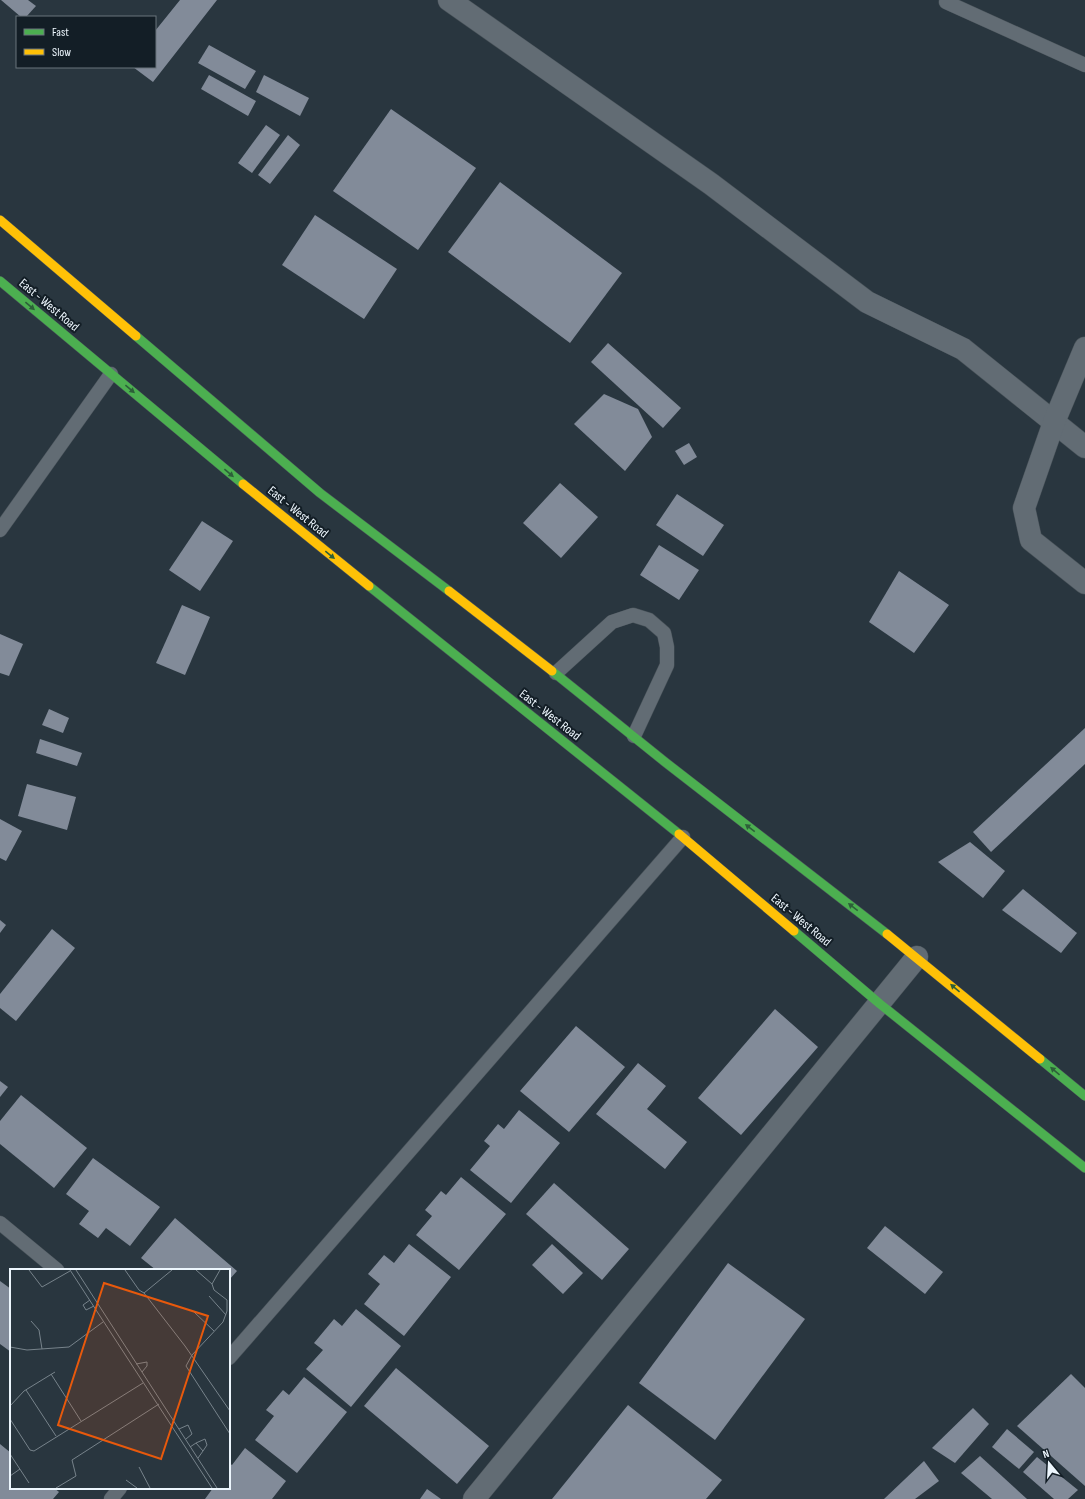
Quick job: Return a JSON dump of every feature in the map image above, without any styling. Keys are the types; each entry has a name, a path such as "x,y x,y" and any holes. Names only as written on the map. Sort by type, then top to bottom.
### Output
{"main road":[{"path":"0,220 320,493 556,673 634,736 917,957 1085,1096"},
{"name":"East - West Road","path":"0,281 266,503 683,837 880,1004 1085,1168"}],"street":[{"path":"449,0 711,184 867,302 963,349 1085,447"},
{"path":"1085,348 1054,422 1024,508 1032,540 1085,583"},
{"path":"474,1499 917,957"}],"lane":[{"path":"946,2 1085,65"},
{"path":"0,530 111,374"},
{"path":"556,673 612,622 633,615 649,620 664,633 667,647 667,665 634,736"},
{"path":"230,1357 683,837"},
{"path":"0,1223 56,1269"},
{"path":"111,1499 119,1489"}],"building":[{"path":"1,0 28,0 36,6 27,16 20,16"},
{"path":"180,0 217,0 153,82 134,68 156,68 156,30"},
{"path":"209,45 256,71 245,89 198,63"},
{"path":"209,75 256,101 248,116 201,89"},
{"path":"264,75 309,98 300,116 256,92"},
{"path":"391,109 476,168 418,250 333,191"},
{"path":"266,125 280,135 252,173 238,163"},
{"path":"288,135 300,145 270,184 258,175"},
{"path":"500,182 622,273 570,343 448,252"},
{"path":"315,215 397,269 364,319 282,265"},
{"path":"608,343 681,408 663,428 591,362"},
{"path":"604,394 638,409 652,437 625,471 574,424"},
{"path":"689,443 697,457 684,465 675,451"},
{"path":"560,483 598,517 561,558 523,523"},
{"path":"677,494 724,525 703,556 656,525"},
{"path":"202,521 233,541 200,591 169,570"},
{"path":"659,545 699,570 679,600 640,575"},
{"path":"899,571 949,605 914,653 869,622"},
{"path":"182,605 210,617 185,675 156,663"},
{"path":"0,634 23,644 9,676 0,673"},
{"path":"49,709 69,718 63,733 42,725"},
{"path":"1085,728 1085,764 991,852 973,832"},
{"path":"40,739 82,753 77,766 36,753"},
{"path":"27,784 76,797 67,830 18,816"},
{"path":"0,819 22,831 6,861 0,858"},
{"path":"970,842 1005,871 983,898 938,862"},
{"path":"1023,889 1077,933 1061,953 1002,910"},
{"path":"0,920 6,925 0,933"},
{"path":"52,929 75,948 16,1021 0,1008 0,994"},
{"path":"775,1009 818,1047 741,1135 698,1098"},
{"path":"576,1026 625,1067 569,1132 520,1091"},
{"path":"638,1063 666,1086 647,1109 687,1142 665,1169 596,1114"},
{"path":"0,1081 8,1087 0,1097"},
{"path":"21,1095 87,1148 54,1188 0,1144 0,1121"},
{"path":"519,1110 560,1143 511,1203 470,1170 490,1146 484,1141 498,1124 504,1129"},
{"path":"93,1158 160,1207 130,1246 106,1228 98,1238 79,1224 89,1211 66,1194"},
{"path":"461,1177 506,1214 459,1270 416,1235 432,1216 425,1210 441,1191 446,1195"},
{"path":"554,1183 629,1249 602,1280 526,1214"},
{"path":"175,1218 237,1271 230,1279 230,1269 155,1269 141,1258"},
{"path":"885,1226 943,1272 925,1294 867,1248"},
{"path":"409,1244 451,1277 404,1336 364,1304 380,1284 368,1274 384,1255 394,1263"},
{"path":"552,1244 583,1273 563,1294 532,1265"},
{"path":"728,1263 805,1319 715,1440 639,1383"},
{"path":"0,1281 10,1288 10,1351 0,1344"},
{"path":"356,1309 401,1346 351,1407 306,1369 323,1350 314,1343 334,1319 342,1326"},
{"path":"396,1368 489,1446 457,1484 364,1406"},
{"path":"1071,1374 1085,1388 1085,1486 1017,1426"},
{"path":"304,1377 347,1412 297,1473 255,1440 274,1416 266,1410 283,1390 289,1395"},
{"path":"628,1405 722,1480 706,1499 552,1499"},
{"path":"973,1408 989,1424 955,1463 932,1448"},
{"path":"1007,1429 1034,1452 1019,1469 992,1447"},
{"path":"0,1444 10,1452 10,1489 55,1489 59,1492 53,1499 0,1499"},
{"path":"245,1448 286,1481 272,1499 205,1499 212,1489 230,1489 230,1464 232,1465"},
{"path":"980,1456 1027,1499 992,1499 961,1473"},
{"path":"1037,1457 1078,1490 1068,1499 1054,1499 1023,1472"},
{"path":"924,1461 939,1481 915,1499 884,1499"},
{"path":"427,1489 441,1499 420,1499"}],"traffic: fast":[{"path":"0,281 243,484"},
{"path":"136,336 320,493 449,591"},
{"path":"369,586 679,834"},
{"path":"552,671 665,762 887,934"},
{"path":"794,931 880,1004 1085,1168"},
{"path":"1040,1059 1085,1096"}],"traffic: slow":[{"path":"0,220 136,336"},
{"path":"243,484 369,586"},
{"path":"449,591 552,671"},
{"path":"679,834 794,931"},
{"path":"887,934 1040,1059"}]}
